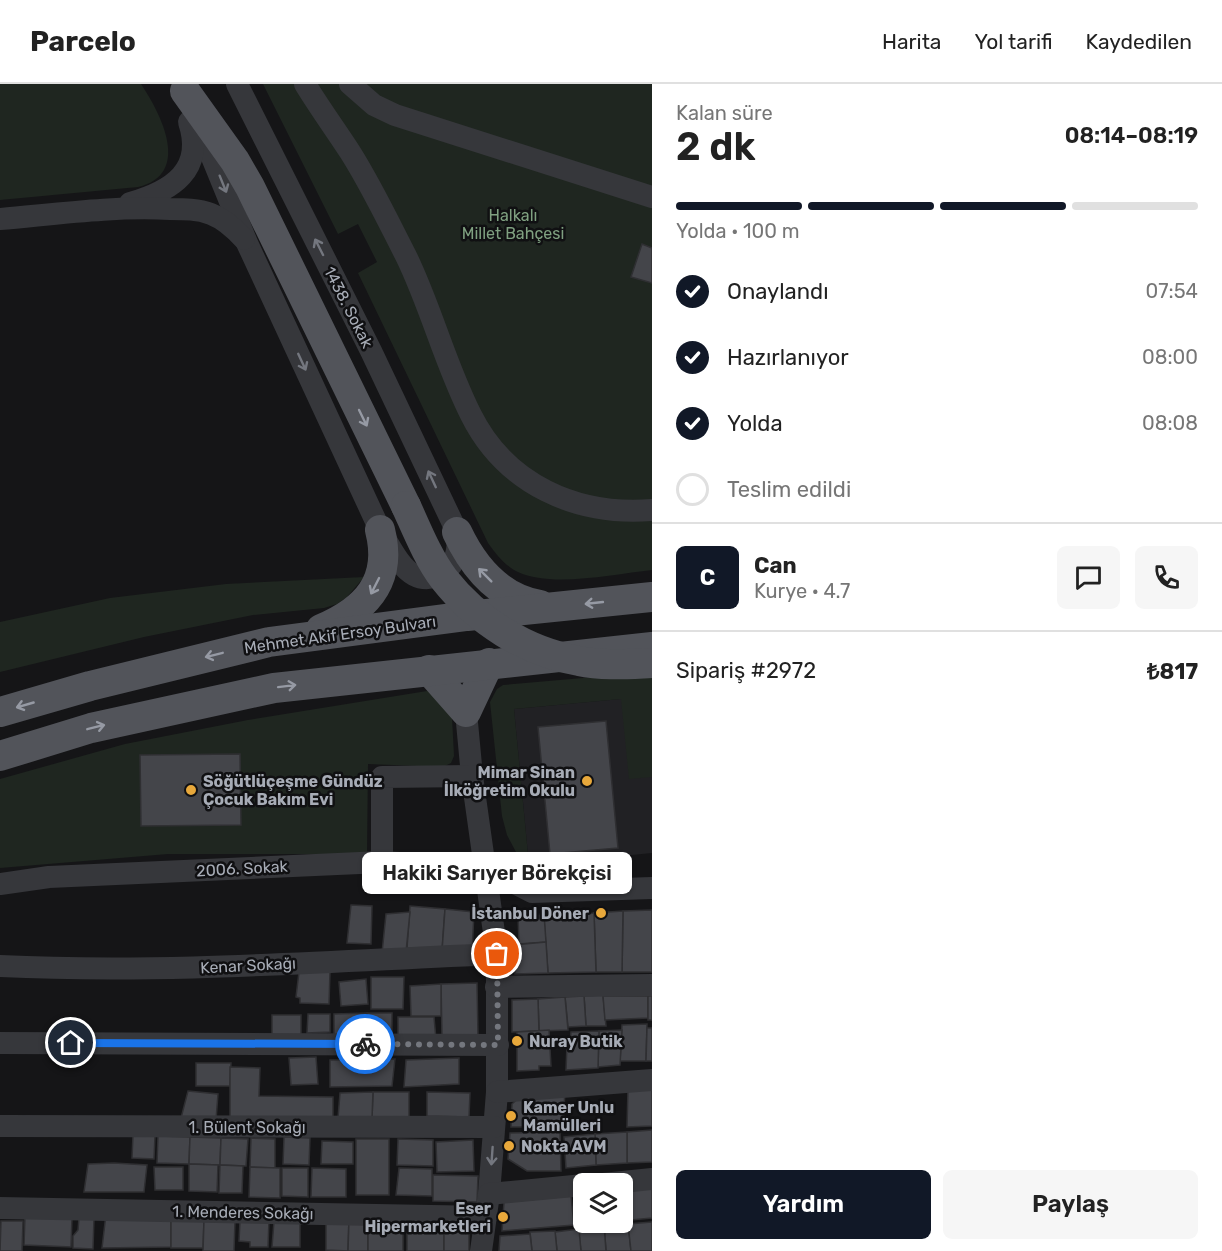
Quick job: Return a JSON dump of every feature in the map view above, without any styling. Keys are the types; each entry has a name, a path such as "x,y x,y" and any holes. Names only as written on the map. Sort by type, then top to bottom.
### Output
{"main road":[{"path":"183,87 235,161 254,194 443,578 469,607 501,631 538,650 578,661 621,665 652,663"},
{"path":"300,638 339,621 368,598 375,588 383,565 383,541 380,530"},
{"path":"457,532 468,555 484,575 504,592 529,603 555,608"},
{"name":"Mehmet Akif Ersoy Bulvarı","path":"0,712 101,683 269,642 467,616 652,597"},
{"path":"0,756 91,728 274,688 652,647"},
{"path":"429,670 466,712 489,663"}],"street":[{"name":"1438. Sokak","path":"237,84 371,351 457,532"},
{"path":"305,84 351,154 388,220 422,291 472,417 491,446 512,468 538,488 567,501 600,509 633,512 652,510"},
{"path":"350,84 374,105 395,115 652,197"},
{"path":"183,87 247,243 380,530 405,567 414,575 426,579 438,577 448,570 455,560 458,546 457,532"},
{"path":"107,209 154,195 179,178 191,163 194,142 183,87"},
{"path":"0,219 107,209 197,210 212,214 225,222 247,243"},
{"path":"466,712 472,776 497,954 496,1092 489,1194 481,1251"},
{"path":"382,862 382,777 472,776"},
{"name":"2006. Sokak","path":"0,884 49,877 382,862 485,868"},
{"path":"485,868 532,892 652,888"},
{"name":"Kenar Sokağı","path":"0,966 152,969 497,954"},
{"path":"496,987 652,985"},
{"path":"0,1042 498,1045"},
{"path":"496,1092 652,1080"},
{"name":"1. Bülent Sokağı","path":"0,1126 494,1126"},
{"path":"633,1181 652,1179"},
{"path":"489,1194 573,1186"},
{"name":"1. Menderes Sokağı","path":"0,1208 486,1217"}],"shaded area":[{"name":"Mimar Sinan İlköğretim Okulu","path":"652,696 652,853 529,865 514,709"}],"green space":[{"path":"0,84 141,84 163,126 168,157 164,170 154,180 138,187 0,200"},
{"name":"Halkalı Millet Bahçesi","path":"263,84 652,84 652,570 584,578 548,579 518,572 494,551 488,543 358,273 377,262 358,224 338,234"},
{"path":"364,577 347,597 337,604 324,608 253,615 144,637 0,672 0,622 110,598 226,584"},
{"path":"652,672 652,777 629,779 621,699 514,709 529,865 516,852 507,835 502,816 490,702 497,689 503,685"},
{"path":"427,691 440,695 452,718 454,756 451,763 443,767 368,764 367,854 168,854 0,868 0,779 125,744 248,720"}],"building":[{"path":"642,244 652,248 652,283 631,277"},
{"path":"606,721 618,848 550,854 538,727"},
{"name":"Söğütlüçeşme Gündüz Çocuk Bakım Evi","path":"240,754 241,825 141,826 140,755"},
{"path":"351,905 372,906 371,944 347,943"},
{"path":"410,906 445,909 442,951 407,948"},
{"path":"445,909 474,912 472,954 442,951"},
{"path":"652,910 652,972 622,972 623,911"},
{"path":"623,911 622,972 596,972 594,913"},
{"path":"410,912 406,952 382,953 386,914"},
{"path":"594,913 596,972 548,973 544,919"},
{"path":"544,914 546,942 519,944 518,915"},
{"path":"546,942 548,973 515,974 513,945"},
{"path":"299,972 330,972 329,1004 300,1003 300,998 296,997"},
{"path":"371,977 404,977 403,1009 371,1009"},
{"path":"366,979 368,1004 341,1006 339,982"},
{"path":"477,983 478,1036 442,1037 441,984"},
{"path":"441,984 441,1016 411,1016 410,986"},
{"path":"603,995 606,1026 586,1026 584,996"},
{"path":"584,996 586,1026 568,1027 565,997"},
{"path":"603,996 648,996 648,1018 605,1020"},
{"path":"648,996 652,996 652,1020 648,1020"},
{"path":"565,997 568,1030 539,1031 538,999"},
{"path":"538,999 539,1031 512,1032 512,1000"},
{"path":"367,1013 367,1040 334,1040 334,1014"},
{"path":"367,1013 392,1013 392,1040 367,1040"},
{"path":"308,1014 330,1014 330,1032 307,1033"},
{"path":"272,1015 301,1015 301,1039 272,1039"},
{"path":"398,1017 434,1017 436,1040 398,1039"},
{"path":"647,1024 646,1061 620,1061 622,1025"},
{"path":"647,1028 652,1028 652,1061 646,1061"},
{"path":"549,1030 551,1066 539,1066 539,1070 517,1071 517,1032"},
{"path":"622,1030 620,1065 598,1067 599,1031"},
{"path":"599,1031 598,1068 566,1070 567,1044 570,1044 571,1032"},
{"path":"316,1057 318,1084 291,1085 289,1058"},
{"path":"459,1058 459,1084 404,1087 406,1060"},
{"path":"395,1059 392,1086 330,1087 330,1060"},
{"path":"196,1063 231,1063 230,1086 196,1086"},
{"path":"230,1067 260,1068 259,1096 333,1097 333,1123 230,1122"},
{"path":"652,1087 652,1126 627,1127 628,1088"},
{"path":"565,1090 563,1127 511,1127 512,1104 526,1091"},
{"path":"188,1091 218,1094 216,1120 181,1118"},
{"path":"373,1092 409,1092 409,1120 372,1118"},
{"path":"373,1092 372,1118 338,1118 340,1093"},
{"path":"427,1092 470,1093 469,1117 427,1116"},
{"path":"652,1130 652,1162 627,1163 627,1132"},
{"path":"560,1132 561,1171 527,1171 508,1159 510,1133"},
{"path":"627,1132 627,1163 596,1165 595,1134"},
{"path":"595,1134 596,1165 566,1168 564,1137"},
{"path":"133,1135 155,1136 154,1159 132,1158"},
{"path":"158,1136 190,1137 189,1164 157,1163"},
{"path":"190,1137 221,1138 220,1165 189,1164"},
{"path":"284,1137 310,1138 309,1165 283,1164"},
{"path":"221,1138 248,1139 246,1166 220,1165"},
{"path":"251,1138 275,1139 275,1168 250,1167"},
{"path":"356,1139 389,1139 389,1195 356,1195"},
{"path":"398,1139 433,1140 433,1166 397,1165"},
{"path":"473,1140 474,1171 437,1172 436,1142"},
{"path":"322,1141 353,1142 353,1164 321,1164"},
{"path":"88,1164 147,1165 144,1192 84,1192"},
{"path":"189,1164 218,1165 217,1192 189,1191"},
{"path":"220,1165 243,1166 242,1193 219,1193"},
{"path":"154,1167 183,1167 183,1190 155,1190"},
{"path":"250,1167 280,1168 280,1198 249,1197"},
{"path":"282,1168 308,1168 308,1197 282,1196"},
{"path":"312,1168 346,1169 346,1197 311,1197"},
{"path":"399,1168 432,1169 432,1196 396,1195"},
{"path":"433,1175 478,1176 477,1202 433,1201"},
{"path":"652,1188 652,1218 633,1220 633,1190"},
{"path":"571,1196 573,1225 502,1231 504,1202"},
{"path":"106,1214 171,1220 171,1247 102,1248"},
{"path":"25,1215 72,1217 71,1247 24,1245"},
{"path":"79,1218 94,1218 93,1249 73,1248 73,1236 78,1230"},
{"path":"326,1219 349,1219 348,1251 326,1250"},
{"path":"349,1219 368,1220 368,1251 348,1251"},
{"path":"171,1220 204,1220 203,1248 171,1248"},
{"path":"204,1220 235,1221 234,1251 203,1251"},
{"path":"269,1220 268,1247 250,1247 250,1242 239,1241 240,1221"},
{"path":"368,1220 403,1220 403,1251 368,1251"},
{"path":"1,1221 23,1221 22,1251 0,1251"},
{"path":"274,1221 300,1221 300,1247 272,1247"},
{"path":"652,1222 652,1251 631,1251 629,1233 633,1233 633,1224"},
{"path":"407,1225 444,1225 444,1251 407,1251"},
{"path":"444,1225 469,1225 469,1251 444,1251"},
{"path":"573,1230 573,1233 579,1233 581,1251 557,1251 555,1232"},
{"path":"555,1231 557,1251 532,1251 530,1232"},
{"path":"579,1233 605,1233 606,1251 581,1251"},
{"path":"605,1233 629,1233 631,1251 606,1251"},
{"path":"530,1234 532,1251 499,1251 500,1236"}],"way so far":[{"path":"365,1044 498,1045 497,954"}],"place":[{"name":"Mimar Sinan İlköğretim Okulu","path":"587,781"},
{"name":"Söğütlüçeşme Gündüz Çocuk Bakım Evi","path":"191,790"},
{"name":"İstanbul Döner","path":"601,913"},
{"name":"Hakiki Sarıyer Börekçisi","path":"497,954"},
{"name":"Nuray Butik","path":"517,1041"},
{"name":"Kamer Unlu Mamülleri","path":"511,1116"},
{"name":"Nokta AVM","path":"509,1146"},
{"name":"Eser Hipermarketleri","path":"503,1217"}],"route":[{"path":"71,1043 365,1044"}]}
